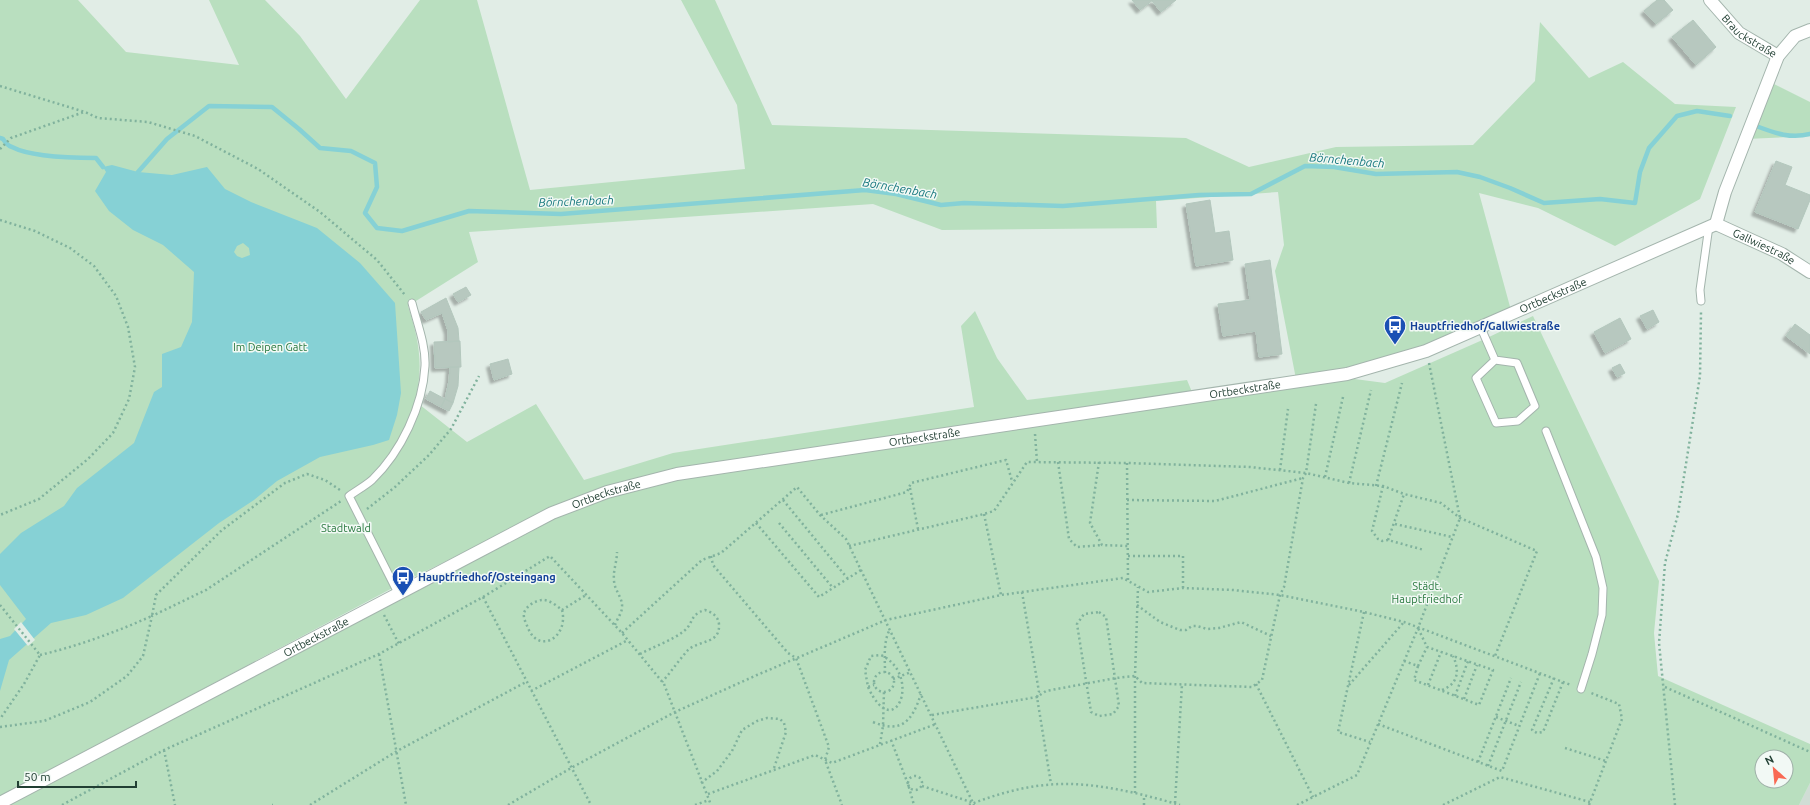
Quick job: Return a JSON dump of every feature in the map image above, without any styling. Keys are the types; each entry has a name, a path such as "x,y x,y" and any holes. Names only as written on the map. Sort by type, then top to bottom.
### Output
{"street":[{"name":"Brauckstraße","path":"1710,0 1739,33 1778,56 1795,36 1810,30"},
{"path":"1712,225 1778,56"},
{"name":"Gallwiestraße","path":"1712,225 1782,254 1810,272"},
{"name":"Ortbeckstraße","path":"0,803 552,513 607,492 677,474 1347,374 1426,350 1481,328 1712,225"}],"lane":[{"path":"1701,301 1700,290 1712,225"},
{"path":"398,593 349,496 372,480 394,453 411,422 421,391 425,364 421,336 412,303"},
{"path":"1481,328 1495,360"},
{"path":"1495,360 1517,362 1535,406 1518,421 1496,423 1476,378 1495,360"},
{"path":"1546,431 1596,557 1603,588 1602,614 1592,654 1581,688"}],"path":[{"path":"0,86 85,112 98,118 148,122 195,136 258,169 320,212 377,260 412,303"},
{"path":"1,148 11,138 85,112"},
{"path":"0,220 34,231 70,248 94,266 116,296 128,327 135,367 129,400 113,433 88,459 39,499 0,515"},
{"path":"1675,805 1659,644 1665,563 1678,514 1700,376 1701,301"},
{"path":"1297,805 1357,775 1418,628 1460,518 1426,350"},
{"path":"359,516 395,487 429,455 451,429 479,376"},
{"path":"1376,486 1402,382"},
{"path":"1349,482 1371,390"},
{"path":"1325,477 1343,397"},
{"path":"1136,676 1142,682 1252,687 1262,680 1280,595 1284,587 1303,478 1306,473 1316,404"},
{"path":"1280,470 1288,409"},
{"path":"1034,421 1037,462"},
{"path":"820,515 907,492 911,483 1006,460 1012,482"},
{"path":"849,546 994,511 1012,482 1027,462 1099,462 1250,467 1306,473 1349,482 1383,486 1404,494 1441,503 1460,518 1537,551 1495,656"},
{"path":"1058,462 1069,539 1077,546 1128,546"},
{"path":"1099,462 1090,523 1102,545"},
{"path":"1127,463 1128,581"},
{"path":"0,719 24,684 40,655 83,643 126,627 152,616 206,590 349,496 325,480 308,474 285,483 222,530 156,595 152,616 142,656 127,676 90,702 44,721 0,727"},
{"path":"1127,500 1215,501 1303,478"},
{"path":"1383,486 1372,532 1378,539 1388,540 1424,550"},
{"path":"622,633 702,560 721,553 797,487 820,515 846,539 974,804"},
{"path":"909,487 918,529"},
{"path":"1388,540 1395,524 1404,494"},
{"path":"783,500 848,578"},
{"path":"984,514 1001,595"},
{"path":"756,523 819,597 860,570"},
{"path":"779,524 833,588"},
{"path":"1395,524 1444,537 1453,537"},
{"path":"615,625 622,608 622,602 614,588 614,571 617,552"},
{"path":"62,805 164,750 380,654 483,597 550,556 615,625 662,682 675,712 701,783 708,794 711,805"},
{"path":"711,556 713,565 788,653 796,658 829,747 825,760 842,805"},
{"path":"1128,556 1183,556 1183,588"},
{"path":"508,805 571,768 675,712 886,620 1001,595 1123,578 1148,592 1183,588 1232,590 1280,595 1364,612 1404,622 1581,688 1619,704 1622,719 1589,803 1500,777 1443,805"},
{"path":"1135,793 1138,587"},
{"path":"1022,592 1039,692 1037,697 1051,784"},
{"path":"562,610 586,595"},
{"path":"483,597 591,805"},
{"path":"543,600 552,603 562,610 563,628 557,636 547,641 537,640 529,631 524,616 525,611 530,604 543,600"},
{"path":"379,603 399,644"},
{"path":"0,605 40,655"},
{"path":"1137,605 1160,622 1180,630 1186,630 1192,626 1207,629 1219,628 1241,622 1271,636"},
{"path":"640,654 685,630 690,621 700,611 705,610 716,617 719,622 719,628 715,638 694,646 688,650 662,682"},
{"path":"1099,612 1106,617 1116,678 1119,706 1113,714 1099,716 1091,712 1086,683 1076,624 1084,614 1099,612"},
{"path":"1364,612 1338,732 1370,742"},
{"path":"1349,685 1404,622"},
{"path":"1418,628 1427,647 1493,670 1479,705 1414,680 1418,666 1427,647"},
{"path":"885,672 887,636 890,629"},
{"path":"531,691 628,640"},
{"path":"1428,685 1441,652"},
{"path":"380,654 406,805"},
{"path":"877,654 885,657 900,677 904,691 901,702 898,706 887,710 874,700 864,675 868,660 871,656 877,654"},
{"path":"1442,691 1448,688 1456,679 1458,670 1453,656"},
{"path":"1404,661 1418,666"},
{"path":"1455,696 1468,662"},
{"path":"1464,699 1477,665"},
{"path":"885,672 889,674 893,680 893,684 891,689 884,692 877,689 874,685 875,677 878,674 885,672"},
{"path":"893,680 910,672"},
{"path":"1500,777 1540,673"},
{"path":"932,715 1037,697 1046,691 1086,683 1136,676"},
{"path":"1478,762 1511,678"},
{"path":"1554,678 1532,730 1537,733 1543,732 1563,682"},
{"path":"310,805 397,751 526,682"},
{"path":"1488,766 1521,682"},
{"path":"1175,804 1182,684"},
{"path":"1256,684 1313,796"},
{"path":"868,688 874,685"},
{"path":"1664,687 1810,752"},
{"path":"880,744 883,726 884,692"},
{"path":"873,722 883,726 896,727 908,720 915,712 921,694"},
{"path":"1496,717 1519,726"},
{"path":"701,783 717,771 732,750 742,730 757,721 767,718 780,719 786,726 786,732 772,771"},
{"path":"708,794 816,755 832,763 936,724"},
{"path":"1378,724 1502,771"},
{"path":"891,740 908,784 914,805"},
{"path":"1565,748 1606,761"},
{"path":"164,750 175,805"},
{"path":"908,784 908,780 916,776 920,778 922,786"},
{"path":"908,784 910,788 914,790 922,786"},
{"path":"969,805 1021,789 1051,784 1072,784 1135,793 1180,805"},
{"path":"922,786 974,804"},
{"path":"1144,795 1144,805"},
{"path":"695,805 709,800"}],"shaded area":[{"path":"1810,783 1810,805 1799,805"}],"green space":[{"path":"0,0 78,0 126,52 239,65 209,0 265,0 300,36 346,99 420,0 477,0 530,190 745,169 737,105 681,0 715,0 772,125 1186,138 1249,167 1336,147 1473,145 1535,81 1540,22 1589,78 1623,62 1675,104 1736,107 1700,199 1615,246 1538,208 1479,193 1512,314 1400,358 1296,379 1275,271 1284,245 1278,192 1156,201 1157,228 942,230 873,204 469,232 478,262 408,306 415,330 420,365 415,401 467,442 536,404 584,480 673,453 974,407 961,326 975,311 997,358 1027,400 1187,380 1192,392 1347,378 1385,383 1533,316 1659,581 1654,633 1658,676 1810,744 1810,783 1799,805 6,805 559,505 400,584 0,797"},
{"path":"1768,81 1810,102 1810,136 1746,139"}],"water":[{"path":"112,165 138,172 172,175 207,167 225,189 251,202 317,228 360,263 395,303 401,393 397,415 389,440 320,457 277,481 254,500 219,523 123,598 86,615 51,623 9,660 0,691 0,639 10,636 26,619 0,585 0,554 21,533 64,506 77,488 134,443 154,392 162,387 162,354 181,347 192,322 194,272 163,245 133,230 109,211 95,191 106,172 103,167","holes":["243,243 249,248 250,255 242,258 237,256 234,252 237,246"]}],"pier":[{"path":"21,622 35,640 28,646 14,629"}],"building":[{"path":"1132,0 1153,0 1140,10"},
{"path":"1176,0 1161,12 1152,1"},
{"path":"1657,0 1664,0 1673,10 1656,24 1644,11"},
{"path":"1693,20 1716,47 1696,65 1672,37"},
{"path":"1776,161 1792,167 1785,185 1810,195 1810,200 1798,229 1755,212"},
{"path":"1210,200 1215,233 1229,231 1233,260 1196,266 1186,204"},
{"path":"1270,260 1282,354 1259,357 1256,331 1223,336 1218,304 1250,300 1245,264"},
{"path":"466,287 471,295 458,302 453,294"},
{"path":"446,298 458,328 459,341 448,342 448,331 442,313 426,320 421,312"},
{"path":"1653,310 1659,322 1647,329 1640,316"},
{"path":"1620,318 1631,339 1605,353 1594,332"},
{"path":"1795,324 1810,335 1810,354 1786,336"},
{"path":"460,341 461,367 435,368 434,342"},
{"path":"508,359 512,374 494,380 490,364"},
{"path":"1620,364 1625,373 1617,377 1612,368"},
{"path":"450,367 459,367 458,386 453,403 445,399"},
{"path":"430,391 445,399 441,407 426,399"},
{"path":"445,399 453,403 449,411 441,407"}],"waterway":[{"name":"Börnchenbach","path":"138,172 167,139 209,106 272,107 320,148 351,151 375,163 377,187 365,213 377,228 402,231 469,211 561,214 865,190 896,194 941,205 964,203 1063,206 1199,195 1251,194 1305,166 1334,167 1376,174 1457,172 1480,177 1544,203 1600,199 1635,203 1640,172 1649,148 1677,116 1697,111 1730,116"},
{"path":"1756,126 1789,136 1810,134"},
{"path":"0,138 7,144 30,153 76,158 96,158 103,167"}],"place":[{"name":"Hauptfriedhof/Gallwiestraße","path":"1395,346"},
{"name":"Hauptfriedhof/Osteingang","path":"403,596"}],"park label":[{"name":"Im Deipen Gatt","path":"270,347"},
{"name":"Stadtwald","path":"346,528"},
{"name":"Städt. Hauptfriedhof","path":"1427,592"}]}
